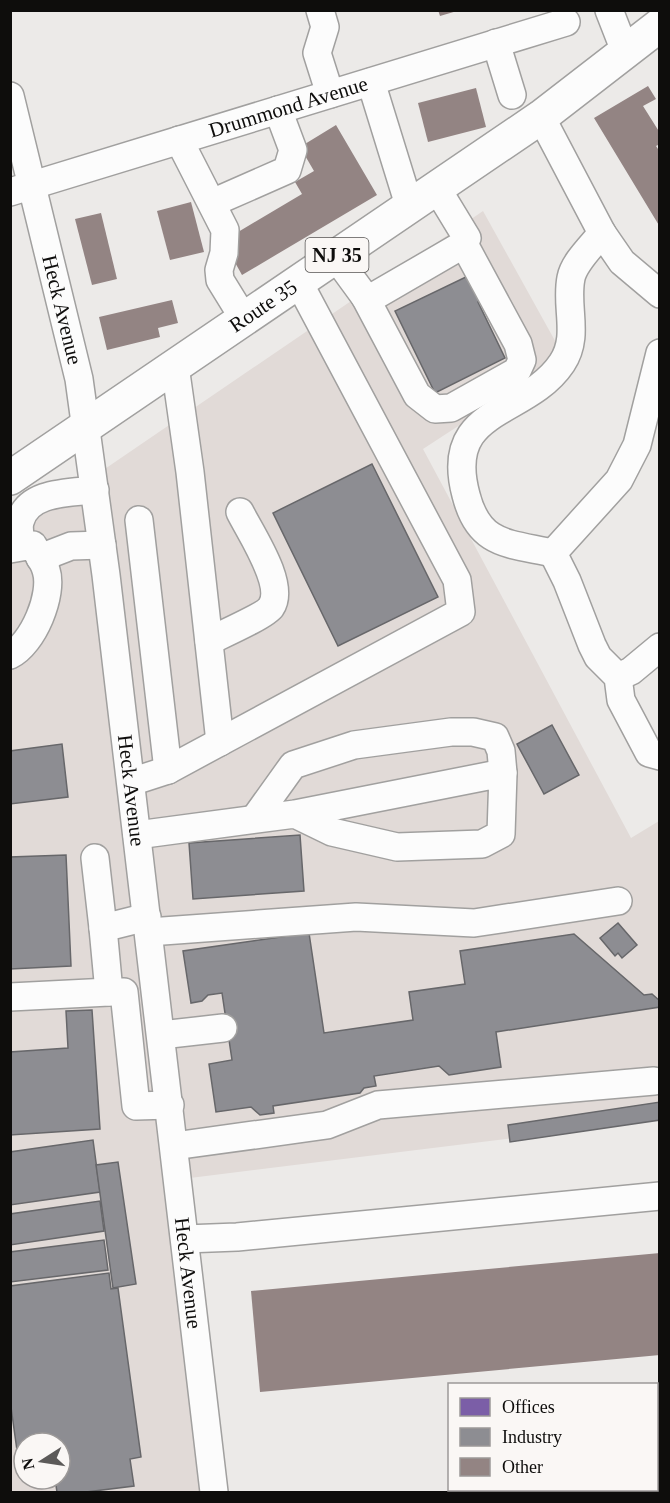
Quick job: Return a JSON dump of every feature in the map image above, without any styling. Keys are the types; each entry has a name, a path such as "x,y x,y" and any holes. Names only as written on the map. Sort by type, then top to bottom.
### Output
{"main road":[{"name":"Route 35","path":"10,478 541,117 660,25"}],"street":[{"path":"320,10 325,27 317,53 330,94"},
{"path":"609,10 626,51"},
{"name":"Drummond Avenue","path":"21,189 566,22"},
{"path":"496,44 512,95"},
{"path":"371,82 409,205"},
{"name":"Heck Avenue","path":"10,96 21,189 79,379 106,575 214,1492"},
{"path":"212,203 287,170 293,150 278,110"},
{"path":"541,117 602,233 622,262 660,294"},
{"path":"179,140 225,230 224,253 219,270 220,280 244,319"},
{"path":"365,297 371,298 464,244 467,238 435,187"},
{"path":"553,553 507,543 478,527 464,489 464,447 467,438 479,425 548,379 562,363 569,348 573,326 571,277 584,255 602,233"},
{"path":"335,256 365,297 417,395 435,408 451,408 517,371 522,360 518,344 464,244"},
{"path":"131,782 168,770 461,612 457,580 298,281"},
{"path":"553,553 619,480 637,445 660,353"},
{"path":"175,366 220,742"},
{"path":"10,656 20,651 45,609 47,572 24,551 20,521 32,502 49,496 95,490"},
{"path":"209,641 271,609 276,596 274,580 240,512"},
{"path":"139,520 168,770"},
{"path":"24,551 102,545"},
{"path":"553,553 567,580 598,657 618,677 621,700 649,753 660,756"},
{"path":"106,575 145,570"},
{"path":"618,677 631,671 660,647"},
{"path":"255,818 293,765 354,745 473,732 495,737 501,751 503,773 501,834 482,844 397,847 332,832 295,814"},
{"path":"137,835 295,814 503,773"},
{"path":"95,858 103,928 136,1106 170,1105"},
{"path":"103,928 148,924 356,917 474,923 618,901"},
{"path":"10,997 156,990"},
{"path":"161,1035 223,1028"},
{"path":"174,1146 327,1125 378,1105 654,1081"},
{"path":"185,1239 237,1237 660,1196"}],"shaded area":[{"path":"483,211 564,357 423,449 631,838 659,821 659,1120 182,1179 215,1492 11,1492 11,533"}],"building: Offices":[{"path":"544,1491 657,1492 544,1492"}],"building: Industry":[{"path":"470,275 482,300 478,302 505,358 435,393 395,311"},
{"path":"372,464 438,597 338,646 273,513"},
{"path":"552,725 579,775 544,794 517,744"},
{"path":"62,744 68,797 10,804 10,751"},
{"path":"300,835 304,891 193,899 189,843"},
{"path":"66,855 71,966 10,969 10,857"},
{"path":"618,923 637,945 622,958 618,953 615,956 600,938"},
{"path":"309,933 324,1033 413,1020 409,992 465,984 460,951 574,934 644,995 652,994 660,1001 660,1007 496,1032 501,1067 449,1075 439,1066 374,1076 376,1086 364,1088 360,1093 273,1106 274,1113 260,1115 251,1107 216,1112 209,1064 232,1060 222,993 208,995 202,1001 191,1003 183,951"},
{"path":"92,1010 100,1129 10,1135 10,1052 68,1048 66,1011"},
{"path":"660,1102 660,1120 510,1142 508,1125"},
{"path":"93,1140 100,1192 10,1205 10,1152"},
{"path":"118,1162 136,1284 113,1288 96,1165"},
{"path":"100,1201 104,1231 10,1245 10,1214"},
{"path":"104,1240 108,1270 10,1282 10,1252"},
{"path":"109,1273 111,1289 118,1288 141,1457 130,1459 134,1486 86,1492 57,1492 72,1491 72,1431 14,1431 10,1400 10,1286"}],"building: Other":[{"path":"438,10 457,10 457,11 440,16"},
{"path":"648,86 656,99 643,106 660,133 660,144 656,146 660,152 660,227 594,118"},
{"path":"476,88 486,127 428,142 418,103"},
{"path":"336,125 377,195 242,275 223,241 302,194 295,182 314,171 300,147"},
{"path":"191,202 204,252 170,260 157,211"},
{"path":"101,213 117,279 92,285 75,219"},
{"path":"172,300 178,323 158,328 160,337 107,350 99,317"},
{"path":"660,1253 660,1355 260,1392 251,1291"}]}
